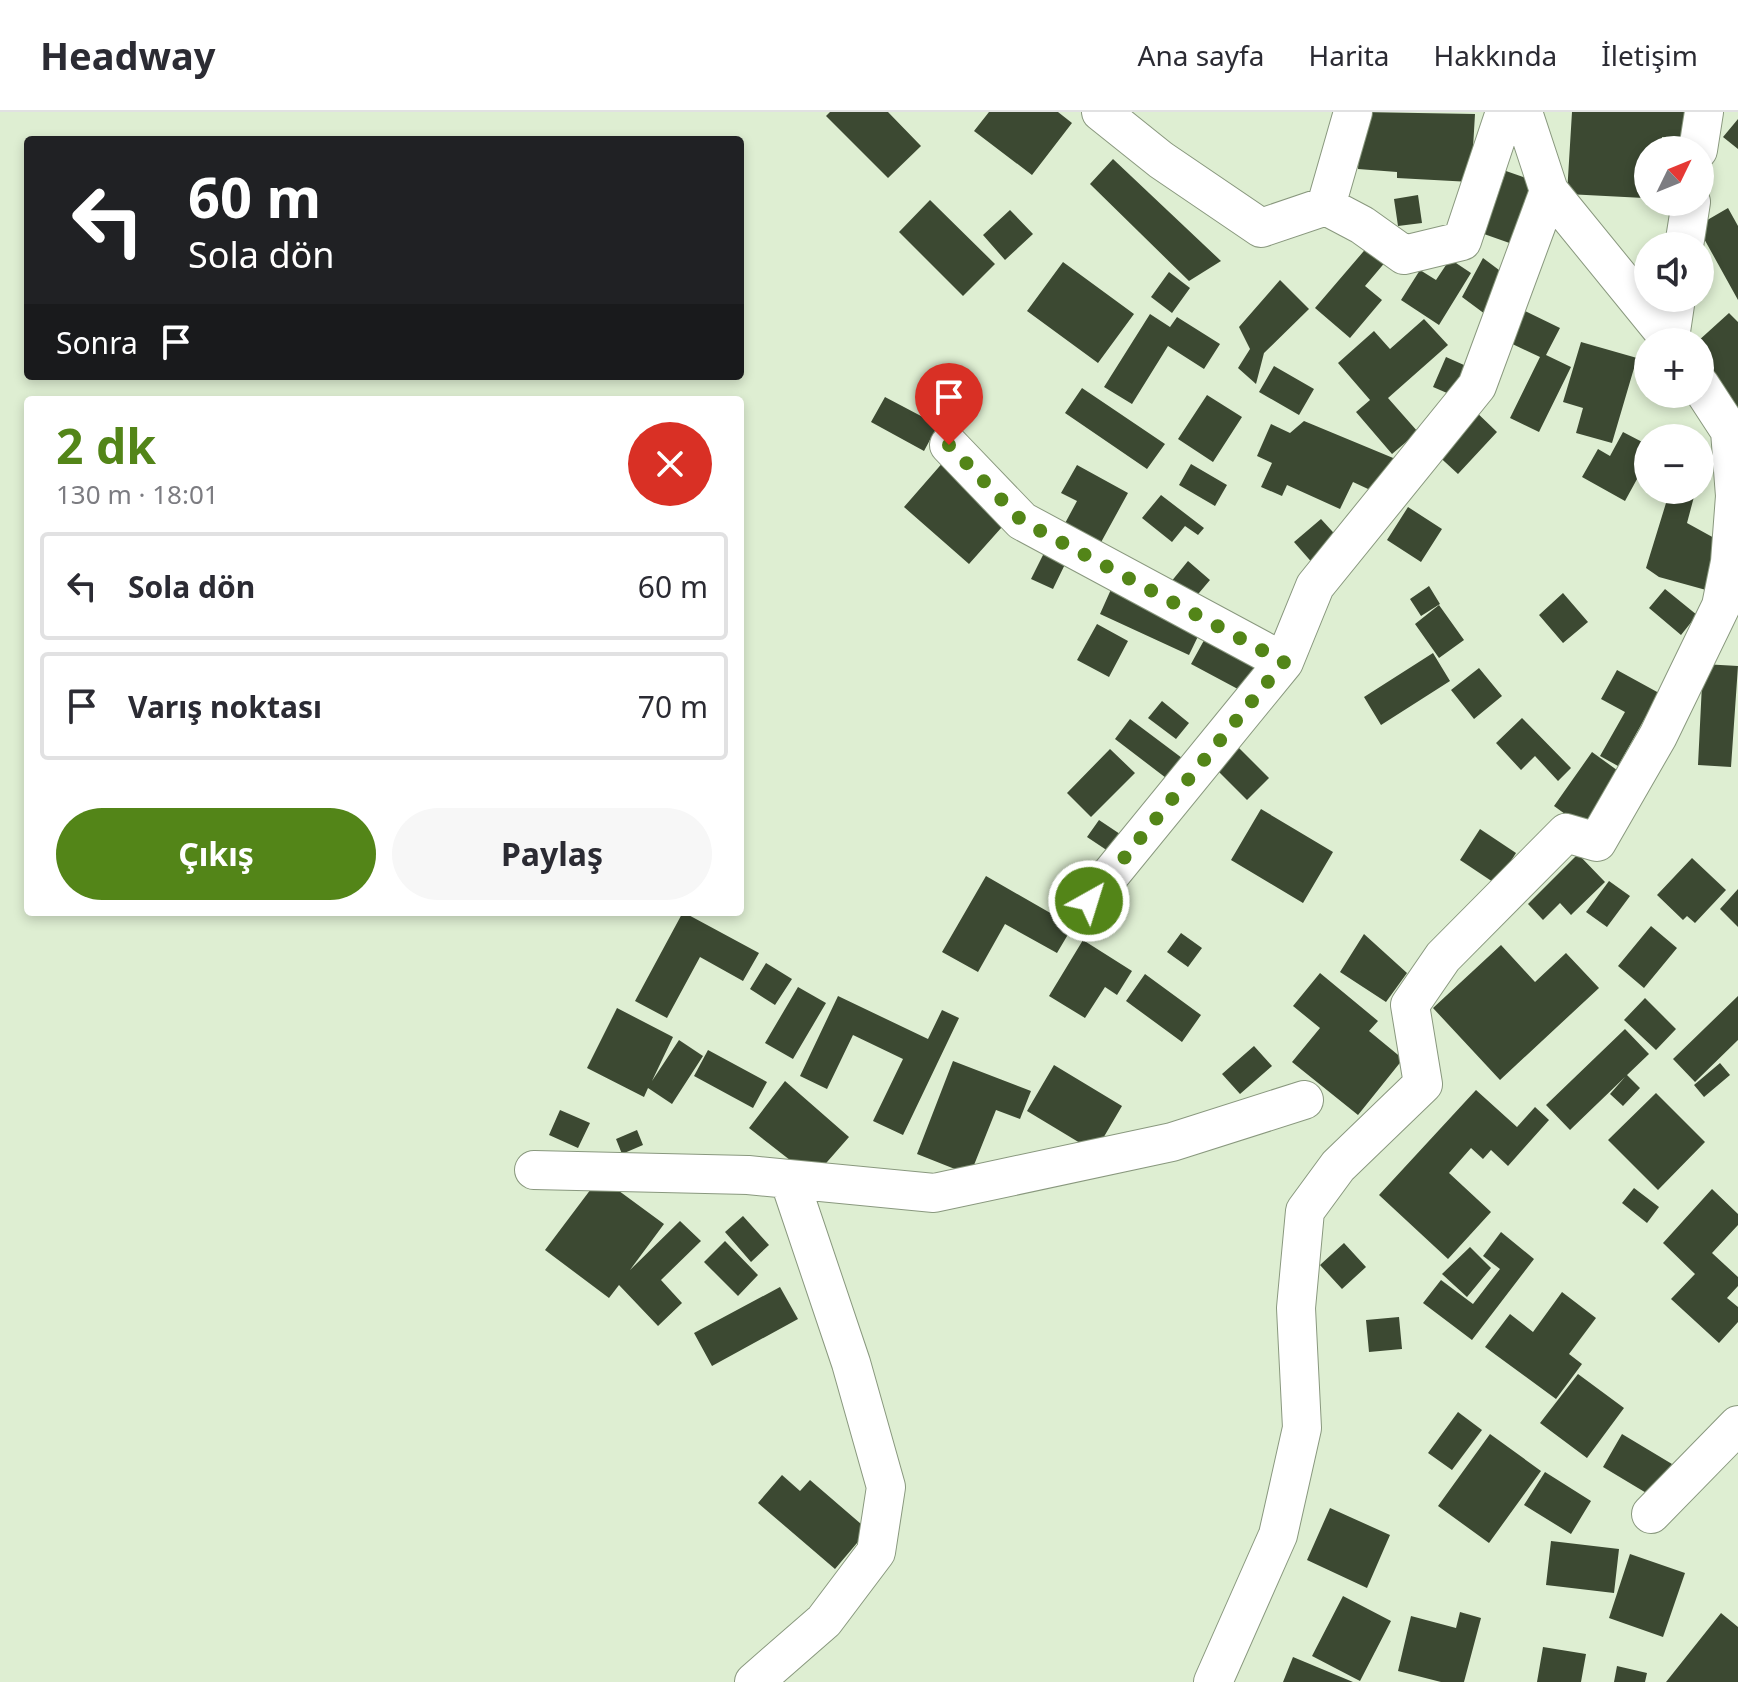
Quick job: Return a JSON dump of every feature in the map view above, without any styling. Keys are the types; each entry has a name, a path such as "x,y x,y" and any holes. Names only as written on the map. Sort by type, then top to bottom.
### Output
{"street":[{"path":"1101,112 1161,160 1261,228 1326,206 1362,225 1404,255 1462,241 1505,112"},
{"path":"1326,206 1353,112"},
{"path":"1523,112 1549,191 1661,328"},
{"path":"1700,136 1704,112"},
{"path":"1089,901 1284,662 1315,586 1477,386 1549,191"},
{"path":"1213,1682 1278,1535 1302,1428 1296,1308 1305,1211 1338,1166 1423,1084 1410,1005 1443,957 1566,833 1597,842 1658,736 1721,606 1734,569 1735,496 1730,431 1714,406"},
{"path":"949,445 1022,521 1284,662"},
{"path":"534,1170 789,1179 934,1193 1172,1142 1304,1100"},
{"path":"754,1682 824,1621 876,1552 886,1487 851,1363 789,1179"},
{"path":"1651,1514 1738,1425"}],"building":[{"path":"830,112 888,112 921,146 888,178 826,116"},
{"path":"989,112 1058,112 1072,123 1032,175 974,131"},
{"path":"1361,112 1475,114 1471,182 1397,178 1397,172 1358,169"},
{"path":"1572,112 1693,112 1692,136 1634,136 1634,197 1567,194"},
{"path":"1738,119 1738,149 1723,137"},
{"path":"1113,159 1221,261 1189,281 1090,184"},
{"path":"1506,171 1540,183 1518,246 1484,234"},
{"path":"1418,195 1422,223 1398,226 1394,199"},
{"path":"930,200 995,264 963,296 899,232"},
{"path":"1728,208 1738,226 1738,300 1714,257 1714,232 1700,232 1697,226"},
{"path":"1010,210 1033,234 1005,260 983,235"},
{"path":"1369,245 1387,260 1365,286 1382,300 1350,338 1315,308"},
{"path":"1483,258 1515,282 1489,317 1462,297"},
{"path":"1450,259 1471,273 1439,325 1401,300 1420,270 1436,280"},
{"path":"1063,262 1134,314 1098,363 1027,311"},
{"path":"1169,272 1190,288 1172,313 1151,297"},
{"path":"1280,280 1309,309 1264,353 1256,384 1238,368 1250,349 1239,327"},
{"path":"1519,308 1560,328 1546,355 1571,367 1539,432 1510,418 1540,357 1504,340"},
{"path":"1729,313 1738,322 1738,408 1714,381 1712,328"},
{"path":"1150,314 1170,327 1177,317 1220,344 1204,369 1168,346 1132,404 1104,387"},
{"path":"1424,319 1448,345 1388,398 1418,432 1392,454 1356,412 1370,400 1338,363 1374,331 1390,349"},
{"path":"1581,342 1634,357 1634,368 1612,443 1576,433 1583,408 1563,402"},
{"path":"1446,357 1473,369 1461,399 1433,387"},
{"path":"1274,366 1314,389 1299,415 1259,392"},
{"path":"1082,388 1165,444 1147,469 1065,413"},
{"path":"1207,395 1242,417 1213,462 1178,439"},
{"path":"885,397 938,425 924,451 871,422"},
{"path":"1471,407 1497,432 1458,474 1432,450"},
{"path":"1304,421 1398,460 1381,495 1353,482 1340,509 1287,485 1282,496 1261,487 1272,463 1257,456 1271,424 1290,433"},
{"path":"1623,432 1634,438 1634,485 1625,501 1582,477 1598,449 1610,456"},
{"path":"945,460 1010,518 969,564 904,507"},
{"path":"1191,464 1227,485 1215,506 1179,485"},
{"path":"1077,465 1128,493 1099,546 1063,527 1077,501 1061,493"},
{"path":"1161,495 1204,528 1198,535 1185,526 1172,542 1142,518"},
{"path":"1666,504 1692,504 1687,523 1716,539 1706,590 1659,577 1646,568"},
{"path":"1408,507 1442,529 1421,562 1387,540"},
{"path":"1321,519 1342,542 1315,566 1294,542"},
{"path":"1048,545 1069,556 1053,589 1031,579"},
{"path":"1188,561 1210,580 1188,606 1166,588"},
{"path":"1113,585 1203,626 1189,655 1100,614"},
{"path":"1429,586 1440,604 1421,616 1410,599"},
{"path":"1665,589 1697,615 1681,635 1649,608"},
{"path":"1563,593 1588,622 1563,643 1539,615"},
{"path":"1439,605 1464,640 1439,658 1415,624"},
{"path":"1097,624 1128,641 1109,677 1077,660"},
{"path":"1208,633 1265,664 1249,695 1191,664"},
{"path":"1433,653 1450,681 1381,725 1364,697"},
{"path":"1703,664 1738,666 1731,767 1698,765"},
{"path":"1479,668 1502,696 1474,719 1451,690"},
{"path":"1617,670 1659,693 1618,766 1600,756 1625,712 1601,699"},
{"path":"1162,701 1189,723 1176,739 1148,718"},
{"path":"1522,718 1571,768 1558,781 1535,756 1521,770 1496,743"},
{"path":"1130,719 1186,761 1170,781 1115,739"},
{"path":"1234,743 1269,778 1247,800 1212,765"},
{"path":"1110,749 1135,773 1091,817 1067,793"},
{"path":"1592,752 1621,773 1583,827 1554,806"},
{"path":"1261,809 1333,852 1303,903 1231,860"},
{"path":"1099,820 1120,834 1108,851 1087,837"},
{"path":"1480,829 1516,853 1496,884 1460,860"},
{"path":"1578,854 1605,882 1571,915 1560,903 1543,920 1528,904"},
{"path":"1692,858 1726,890 1695,923 1687,916 1683,920 1657,895"},
{"path":"986,876 1073,926 1057,953 1005,924 978,972 942,952"},
{"path":"1609,881 1630,896 1607,927 1586,912"},
{"path":"1738,889 1738,927 1720,909"},
{"path":"681,916 690,916 759,953 743,981 700,957 667,1018 635,1001"},
{"path":"1651,926 1677,948 1644,988 1618,966"},
{"path":"1181,933 1202,948 1188,967 1167,952"},
{"path":"1364,934 1407,973 1386,1002 1340,972"},
{"path":"1083,940 1132,971 1117,995 1105,987 1085,1018 1049,996"},
{"path":"1501,945 1535,982 1566,953 1599,988 1500,1080 1433,1008"},
{"path":"766,963 792,979 775,1005 750,989"},
{"path":"1320,973 1378,1021 1369,1031 1403,1059 1358,1115 1292,1062 1320,1028 1293,1006"},
{"path":"1145,974 1201,1015 1182,1042 1126,1001"},
{"path":"798,987 826,1003 793,1059 765,1043"},
{"path":"838,996 928,1039 942,1010 959,1018 903,1135 873,1121 903,1059 853,1035 827,1089 800,1076"},
{"path":"1738,996 1738,1040 1695,1082 1673,1059"},
{"path":"1645,998 1676,1029 1656,1050 1624,1020"},
{"path":"617,1008 673,1037 652,1081 679,1040 703,1056 672,1104 648,1088 644,1097 587,1068"},
{"path":"1625,1029 1649,1054 1627,1075 1640,1088 1623,1106 1610,1094 1625,1077 1570,1130 1546,1105"},
{"path":"1254,1046 1272,1066 1240,1094 1222,1074"},
{"path":"708,1050 767,1082 753,1108 694,1076"},
{"path":"953,1061 1031,1091 1020,1119 996,1110 970,1175 917,1154"},
{"path":"1720,1063 1730,1075 1704,1097 1694,1085"},
{"path":"1054,1065 1122,1106 1095,1152 1027,1111"},
{"path":"785,1081 849,1137 813,1178 749,1128"},
{"path":"1476,1090 1517,1127 1535,1107 1549,1120 1508,1166 1491,1150 1483,1159 1471,1148 1449,1173 1491,1212 1448,1259 1379,1195"},
{"path":"1656,1093 1705,1142 1658,1190 1608,1140"},
{"path":"560,1110 590,1123 578,1148 549,1135"},
{"path":"637,1130 643,1145 622,1154 616,1139"},
{"path":"600,1177 664,1224 630,1270 680,1221 701,1241 661,1280 682,1303 658,1326 619,1285 609,1298 545,1250"},
{"path":"1634,1188 1659,1207 1647,1223 1622,1203"},
{"path":"1712,1189 1738,1214 1738,1225 1712,1253 1738,1277 1738,1286 1727,1298 1738,1307 1738,1322 1719,1343 1671,1299 1695,1274 1663,1243"},
{"path":"743,1216 769,1245 751,1262 725,1232"},
{"path":"1501,1232 1534,1259 1472,1340 1423,1303 1441,1280 1473,1304 1500,1269 1483,1256"},
{"path":"725,1241 758,1275 738,1296 704,1262"},
{"path":"1344,1243 1366,1267 1342,1289 1320,1265"},
{"path":"1470,1247 1491,1268 1467,1297 1442,1274"},
{"path":"780,1287 798,1319 712,1366 694,1333"},
{"path":"1562,1292 1596,1318 1569,1354 1582,1364 1556,1399 1485,1347 1510,1314 1533,1332"},
{"path":"1399,1317 1402,1349 1369,1352 1366,1320"},
{"path":"1578,1374 1624,1408 1587,1458 1540,1423"},
{"path":"1458,1412 1482,1430 1452,1470 1428,1453"},
{"path":"1490,1434 1541,1471 1489,1543 1438,1506"},
{"path":"1622,1434 1672,1464 1653,1497 1603,1467"},
{"path":"1545,1472 1591,1501 1571,1534 1524,1505"},
{"path":"782,1475 800,1491 810,1480 868,1530 835,1569 758,1503"},
{"path":"1330,1508 1390,1535 1367,1588 1307,1560"},
{"path":"1551,1541 1619,1549 1614,1593 1546,1585"},
{"path":"1630,1554 1685,1573 1663,1637 1609,1618"},
{"path":"1343,1596 1391,1621 1360,1681 1312,1656"},
{"path":"1460,1612 1481,1618 1464,1682 1441,1682 1398,1671 1411,1616 1456,1628"},
{"path":"1721,1613 1738,1627 1738,1682 1666,1682"},
{"path":"1543,1647 1586,1654 1581,1682 1537,1682"},
{"path":"1293,1657 1353,1682 1283,1682"},
{"path":"1617,1666 1647,1673 1645,1682 1614,1682"}],"route":[{"path":"949,445 1022,521 1284,662 1089,901"}]}
